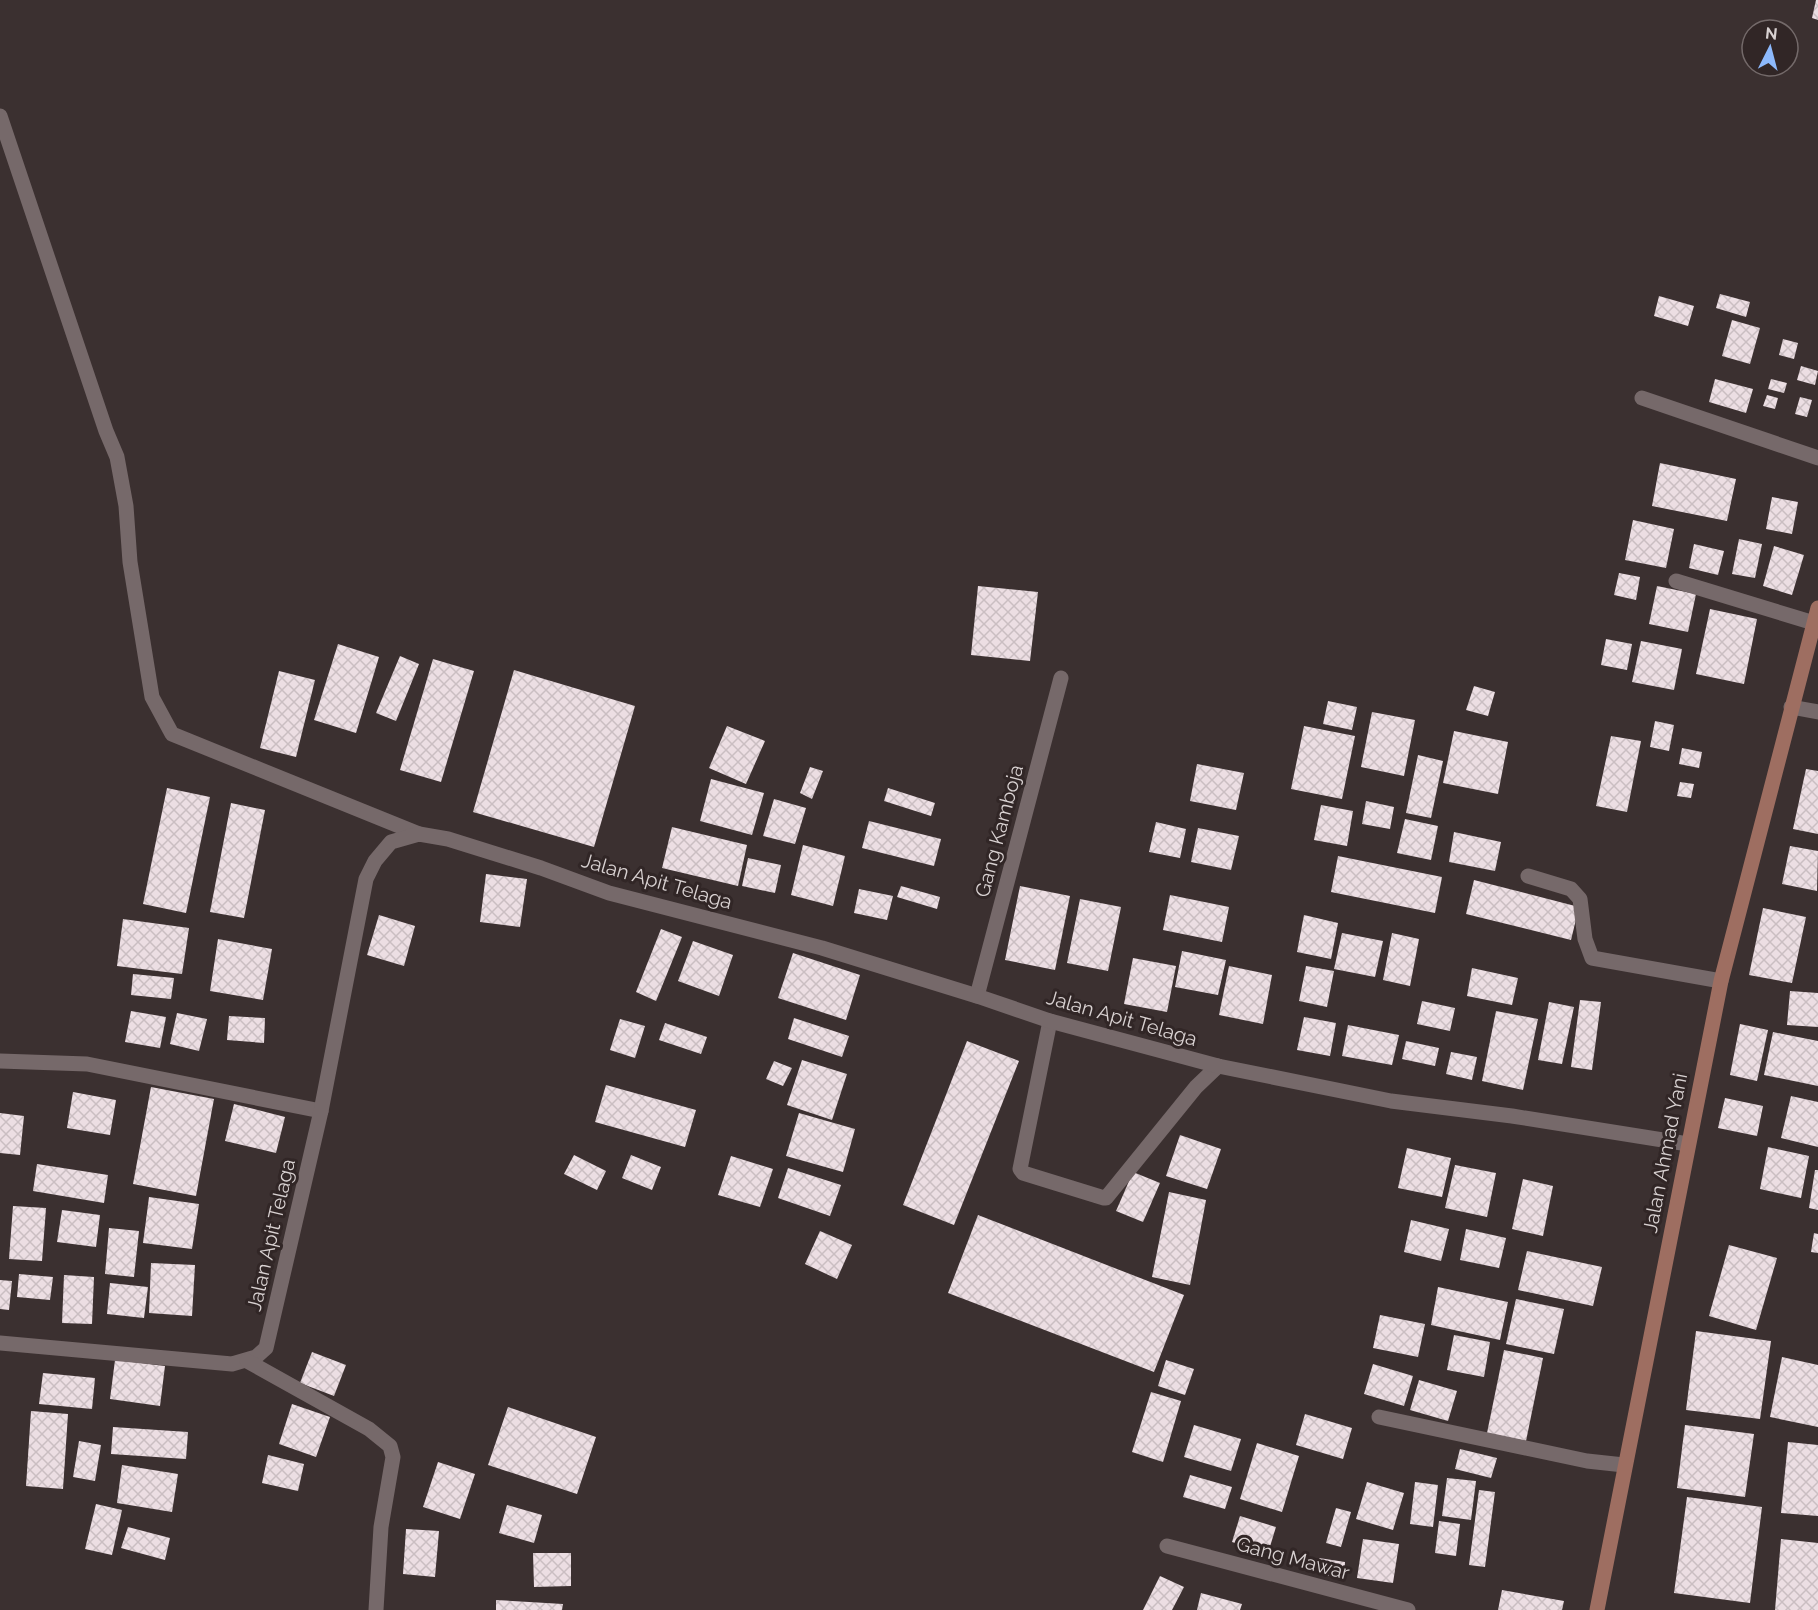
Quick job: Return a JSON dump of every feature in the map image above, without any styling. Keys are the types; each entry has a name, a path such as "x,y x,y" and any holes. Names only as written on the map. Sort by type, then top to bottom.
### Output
{"main road":[{"name":"Jalan Ahmad Yani","path":"1597,1610 1721,981 1818,608"}],"street":[{"path":"0,116 117,458 126,506 130,562 152,697 172,734 419,834"},
{"path":"1642,398 1818,458"},
{"path":"1676,581 1814,623"},
{"name":"Gang Kamboja","path":"977,996 1061,678"},
{"path":"1791,707 1818,712"},
{"name":"Jalan Apit Telaga","path":"248,1361 266,1348 321,1111 366,879 375,861 392,842 419,834 448,839 541,868 609,893 822,948 1050,1021 1218,1066 1391,1101 1512,1116 1688,1144"},
{"path":"1528,876 1571,889 1580,899 1586,939 1592,958 1721,981"},
{"path":"1050,1021 1020,1169 1023,1173 1104,1198 1196,1088 1218,1066"},
{"path":"0,1061 87,1064 321,1111"},
{"path":"0,1343 221,1364 248,1361 369,1429 390,1446 393,1457 381,1527 376,1610"},
{"path":"1379,1417 1587,1461 1624,1465"},
{"name":"Gang Mawar","path":"1167,1546 1408,1610"}],"building":[{"path":"1816,0 1818,0 1818,20 1812,18"},
{"path":"1720,294 1750,302 1746,317 1716,308"},
{"path":"1659,296 1694,306 1688,326 1654,316"},
{"path":"1732,320 1760,328 1750,364 1722,356"},
{"path":"1783,339 1798,343 1794,359 1779,355"},
{"path":"1801,366 1818,371 1815,385 1797,380"},
{"path":"1715,379 1753,389 1746,413 1709,402"},
{"path":"1771,379 1787,383 1784,393 1768,389"},
{"path":"1767,395 1778,398 1775,409 1763,406"},
{"path":"1800,397 1812,400 1807,417 1795,414"},
{"path":"1660,463 1736,479 1727,521 1652,506"},
{"path":"1772,497 1798,502 1792,534 1766,529"},
{"path":"1633,520 1674,529 1666,568 1625,560"},
{"path":"1739,539 1762,544 1755,578 1732,574"},
{"path":"1694,544 1724,551 1718,575 1689,568"},
{"path":"1774,546 1804,555 1792,595 1763,586"},
{"path":"1619,573 1640,577 1636,600 1614,595"},
{"path":"978,586 1038,592 1030,661 971,655"},
{"path":"1657,586 1696,594 1688,632 1649,624"},
{"path":"1710,609 1757,619 1744,684 1696,674"},
{"path":"1606,639 1632,644 1627,670 1601,665"},
{"path":"1641,641 1682,649 1674,690 1632,682"},
{"path":"338,644 379,657 356,733 314,720"},
{"path":"400,656 419,664 396,721 376,713"},
{"path":"433,659 474,671 441,782 400,770"},
{"path":"514,670 635,706 594,847 473,812"},
{"path":"279,671 315,680 296,757 260,748"},
{"path":"1474,686 1495,692 1488,716 1466,710"},
{"path":"1328,701 1357,707 1352,730 1323,724"},
{"path":"1372,712 1415,720 1404,776 1361,767"},
{"path":"1655,721 1674,725 1669,751 1650,747"},
{"path":"727,726 765,741 746,784 709,768"},
{"path":"1304,726 1355,736 1342,799 1291,789"},
{"path":"1454,731 1508,742 1498,794 1443,783"},
{"path":"1611,736 1641,741 1627,812 1596,806"},
{"path":"1682,748 1702,752 1699,768 1679,764"},
{"path":"1418,755 1443,761 1431,818 1406,813"},
{"path":"1197,764 1244,773 1236,810 1190,801"},
{"path":"810,767 823,771 812,799 800,793"},
{"path":"1806,769 1818,771 1818,834 1793,829"},
{"path":"711,779 764,793 752,835 700,821"},
{"path":"1680,782 1694,784 1691,798 1677,796"},
{"path":"167,788 210,797 186,913 143,904"},
{"path":"888,788 935,803 931,816 884,801"},
{"path":"774,799 806,808 795,844 763,836"},
{"path":"1366,801 1394,807 1390,829 1362,824"},
{"path":"231,803 265,810 244,918 210,912"},
{"path":"1321,805 1353,811 1347,846 1314,840"},
{"path":"1405,819 1438,826 1431,860 1397,853"},
{"path":"869,821 941,839 934,866 862,848"},
{"path":"1156,822 1186,829 1180,858 1149,852"},
{"path":"672,827 747,845 738,886 662,868"},
{"path":"1198,828 1239,836 1231,870 1191,862"},
{"path":"1454,832 1501,842 1495,871 1449,862"},
{"path":"803,845 845,856 833,906 791,895"},
{"path":"1790,846 1818,851 1817,891 1782,884"},
{"path":"1338,856 1442,877 1435,913 1331,892"},
{"path":"748,858 781,865 775,893 742,886"},
{"path":"486,874 527,879 520,927 480,922"},
{"path":"1474,880 1579,907 1571,940 1466,914"},
{"path":"901,886 940,897 937,909 897,897"},
{"path":"1020,886 1070,896 1055,970 1005,960"},
{"path":"859,889 893,896 887,920 854,913"},
{"path":"1170,895 1229,907 1222,942 1163,930"},
{"path":"1080,899 1121,907 1108,971 1067,963"},
{"path":"1763,908 1806,917 1792,983 1749,975"},
{"path":"379,915 415,926 404,966 367,955"},
{"path":"1304,915 1338,923 1331,959 1297,952"},
{"path":"123,919 189,928 182,974 117,966"},
{"path":"661,929 682,937 656,1001 636,992"},
{"path":"1342,933 1383,941 1375,977 1334,969"},
{"path":"1392,933 1419,939 1410,986 1383,980"},
{"path":"218,939 272,949 263,1000 210,991"},
{"path":"693,941 733,955 719,996 678,981"},
{"path":"1182,951 1226,960 1218,995 1175,987"},
{"path":"793,953 860,975 846,1020 778,998"},
{"path":"1133,958 1176,966 1167,1012 1124,1004"},
{"path":"1229,966 1272,975 1263,1024 1219,1015"},
{"path":"1306,966 1334,971 1327,1007 1299,1001"},
{"path":"1472,968 1518,978 1512,1005 1467,996"},
{"path":"133,974 174,978 171,999 131,995"},
{"path":"1790,991 1818,993 1818,1027 1787,1025"},
{"path":"1580,1000 1601,1002 1592,1070 1571,1067"},
{"path":"1422,1001 1455,1008 1450,1031 1417,1024"},
{"path":"1549,1002 1574,1007 1562,1064 1538,1060"},
{"path":"131,1011 166,1017 160,1048 125,1042"},
{"path":"1496,1011 1538,1019 1523,1090 1482,1081"},
{"path":"177,1013 207,1019 199,1051 170,1044"},
{"path":"229,1016 265,1018 264,1043 227,1040"},
{"path":"1304,1017 1336,1023 1330,1056 1297,1050"},
{"path":"794,1018 849,1036 842,1057 788,1039"},
{"path":"620,1019 645,1026 635,1058 610,1050"},
{"path":"665,1023 707,1037 701,1054 659,1040"},
{"path":"1740,1024 1768,1030 1757,1081 1730,1075"},
{"path":"1348,1025 1399,1035 1392,1065 1342,1056"},
{"path":"1773,1032 1818,1041 1818,1086 1764,1075"},
{"path":"967,1041 1019,1061 954,1225 903,1205"},
{"path":"1406,1041 1439,1048 1435,1066 1402,1059"},
{"path":"1451,1052 1477,1057 1472,1080 1446,1074"},
{"path":"802,1060 847,1074 832,1120 787,1105"},
{"path":"774,1061 792,1068 783,1086 766,1079"},
{"path":"606,1085 696,1110 685,1147 595,1122"},
{"path":"151,1087 214,1099 196,1196 133,1184"},
{"path":"73,1092 116,1100 110,1135 67,1128"},
{"path":"1791,1096 1818,1102 1818,1147 1781,1138"},
{"path":"1725,1098 1763,1106 1757,1136 1718,1128"},
{"path":"234,1104 285,1117 276,1153 225,1141"},
{"path":"0,1113 24,1116 20,1155 0,1153"},
{"path":"799,1113 855,1129 843,1172 786,1156"},
{"path":"1180,1135 1221,1149 1207,1189 1166,1176"},
{"path":"1768,1147 1809,1156 1801,1198 1760,1189"},
{"path":"1407,1148 1451,1158 1442,1197 1398,1188"},
{"path":"574,1155 606,1171 597,1190 564,1174"},
{"path":"631,1155 661,1167 652,1190 622,1178"},
{"path":"731,1156 773,1169 760,1207 718,1195"},
{"path":"37,1164 108,1175 104,1203 33,1191"},
{"path":"1455,1165 1496,1173 1487,1217 1445,1208"},
{"path":"788,1168 841,1185 830,1216 778,1198"},
{"path":"1815,1170 1818,1170 1818,1210 1809,1208"},
{"path":"1133,1172 1160,1183 1143,1222 1116,1211"},
{"path":"1523,1179 1553,1186 1543,1236 1512,1229"},
{"path":"1169,1192 1206,1200 1190,1285 1152,1277"},
{"path":"149,1197 199,1204 192,1249 143,1243"},
{"path":"13,1206 46,1208 42,1261 9,1259"},
{"path":"62,1210 100,1215 96,1247 57,1242"},
{"path":"978,1215 1184,1295 1154,1372 948,1293"},
{"path":"1411,1220 1449,1229 1441,1261 1404,1252"},
{"path":"109,1228 139,1231 134,1277 105,1274"},
{"path":"1466,1229 1506,1238 1499,1268 1460,1260"},
{"path":"820,1231 852,1245 837,1279 805,1264"},
{"path":"1814,1233 1818,1234 1818,1253 1811,1252"},
{"path":"1729,1245 1777,1258 1756,1330 1709,1316"},
{"path":"1527,1251 1602,1267 1593,1306 1518,1290"},
{"path":"151,1263 195,1265 192,1316 149,1313"},
{"path":"19,1274 53,1277 50,1300 17,1297"},
{"path":"64,1275 94,1277 92,1324 62,1323"},
{"path":"0,1280 12,1281 9,1310 0,1309"},
{"path":"110,1283 148,1287 144,1318 107,1314"},
{"path":"1438,1287 1508,1302 1500,1340 1431,1325"},
{"path":"1516,1299 1564,1309 1554,1354 1506,1344"},
{"path":"1380,1315 1425,1324 1418,1357 1373,1348"},
{"path":"1696,1331 1771,1341 1760,1419 1686,1410"},
{"path":"1454,1335 1490,1342 1484,1377 1447,1370"},
{"path":"1504,1350 1543,1358 1526,1441 1487,1433"},
{"path":"312,1352 346,1365 334,1396 300,1383"},
{"path":"1782,1357 1818,1365 1818,1427 1770,1417"},
{"path":"115,1360 165,1366 160,1406 110,1399"},
{"path":"1166,1360 1194,1369 1185,1395 1158,1386"},
{"path":"1373,1364 1413,1376 1404,1406 1364,1394"},
{"path":"43,1373 95,1378 92,1409 39,1404"},
{"path":"1419,1380 1457,1391 1448,1421 1410,1410"},
{"path":"1151,1392 1181,1401 1163,1462 1132,1452"},
{"path":"292,1404 330,1417 316,1457 279,1444"},
{"path":"508,1407 596,1437 577,1494 488,1465"},
{"path":"31,1411 68,1414 63,1489 26,1486"},
{"path":"1305,1414 1352,1428 1343,1459 1296,1445"},
{"path":"1194,1425 1241,1439 1231,1471 1184,1457"},
{"path":"1685,1425 1754,1434 1745,1497 1677,1488"},
{"path":"113,1427 188,1432 186,1459 111,1454"},
{"path":"79,1441 101,1445 95,1481 73,1477"},
{"path":"1788,1442 1818,1445 1818,1516 1781,1513"},
{"path":"1257,1443 1299,1456 1282,1512 1240,1499"},
{"path":"1460,1449 1497,1458 1491,1478 1455,1469"},
{"path":"268,1455 304,1464 298,1491 262,1483"},
{"path":"438,1462 475,1474 460,1519 423,1507"},
{"path":"122,1465 178,1474 172,1512 117,1503"},
{"path":"1190,1475 1232,1487 1225,1509 1183,1497"},
{"path":"1447,1478 1476,1481 1471,1520 1442,1516"},
{"path":"1367,1482 1404,1493 1393,1530 1356,1519"},
{"path":"1415,1482 1438,1485 1433,1527 1410,1524"},
{"path":"1479,1490 1495,1492 1485,1567 1469,1565"},
{"path":"1687,1497 1762,1507 1750,1603 1674,1593"},
{"path":"96,1504 122,1510 112,1555 85,1549"},
{"path":"507,1505 542,1515 534,1543 499,1533"},
{"path":"1336,1508 1351,1512 1341,1547 1326,1543"},
{"path":"1240,1516 1276,1527 1268,1553 1232,1542"},
{"path":"1439,1521 1460,1524 1456,1556 1435,1553"},
{"path":"128,1527 170,1538 165,1560 121,1548"},
{"path":"406,1529 439,1531 435,1577 403,1574"},
{"path":"1363,1539 1399,1544 1393,1583 1357,1578"},
{"path":"1781,1539 1818,1543 1818,1610 1775,1610"},
{"path":"533,1553 571,1553 571,1586 534,1587"},
{"path":"1319,1558 1345,1562 1344,1578 1317,1574"},
{"path":"1160,1576 1184,1587 1172,1610 1143,1610"},
{"path":"1502,1590 1564,1601 1562,1610 1498,1610"},
{"path":"1201,1593 1242,1604 1240,1610 1197,1610"},
{"path":"496,1600 563,1604 562,1610 496,1610"}]}
